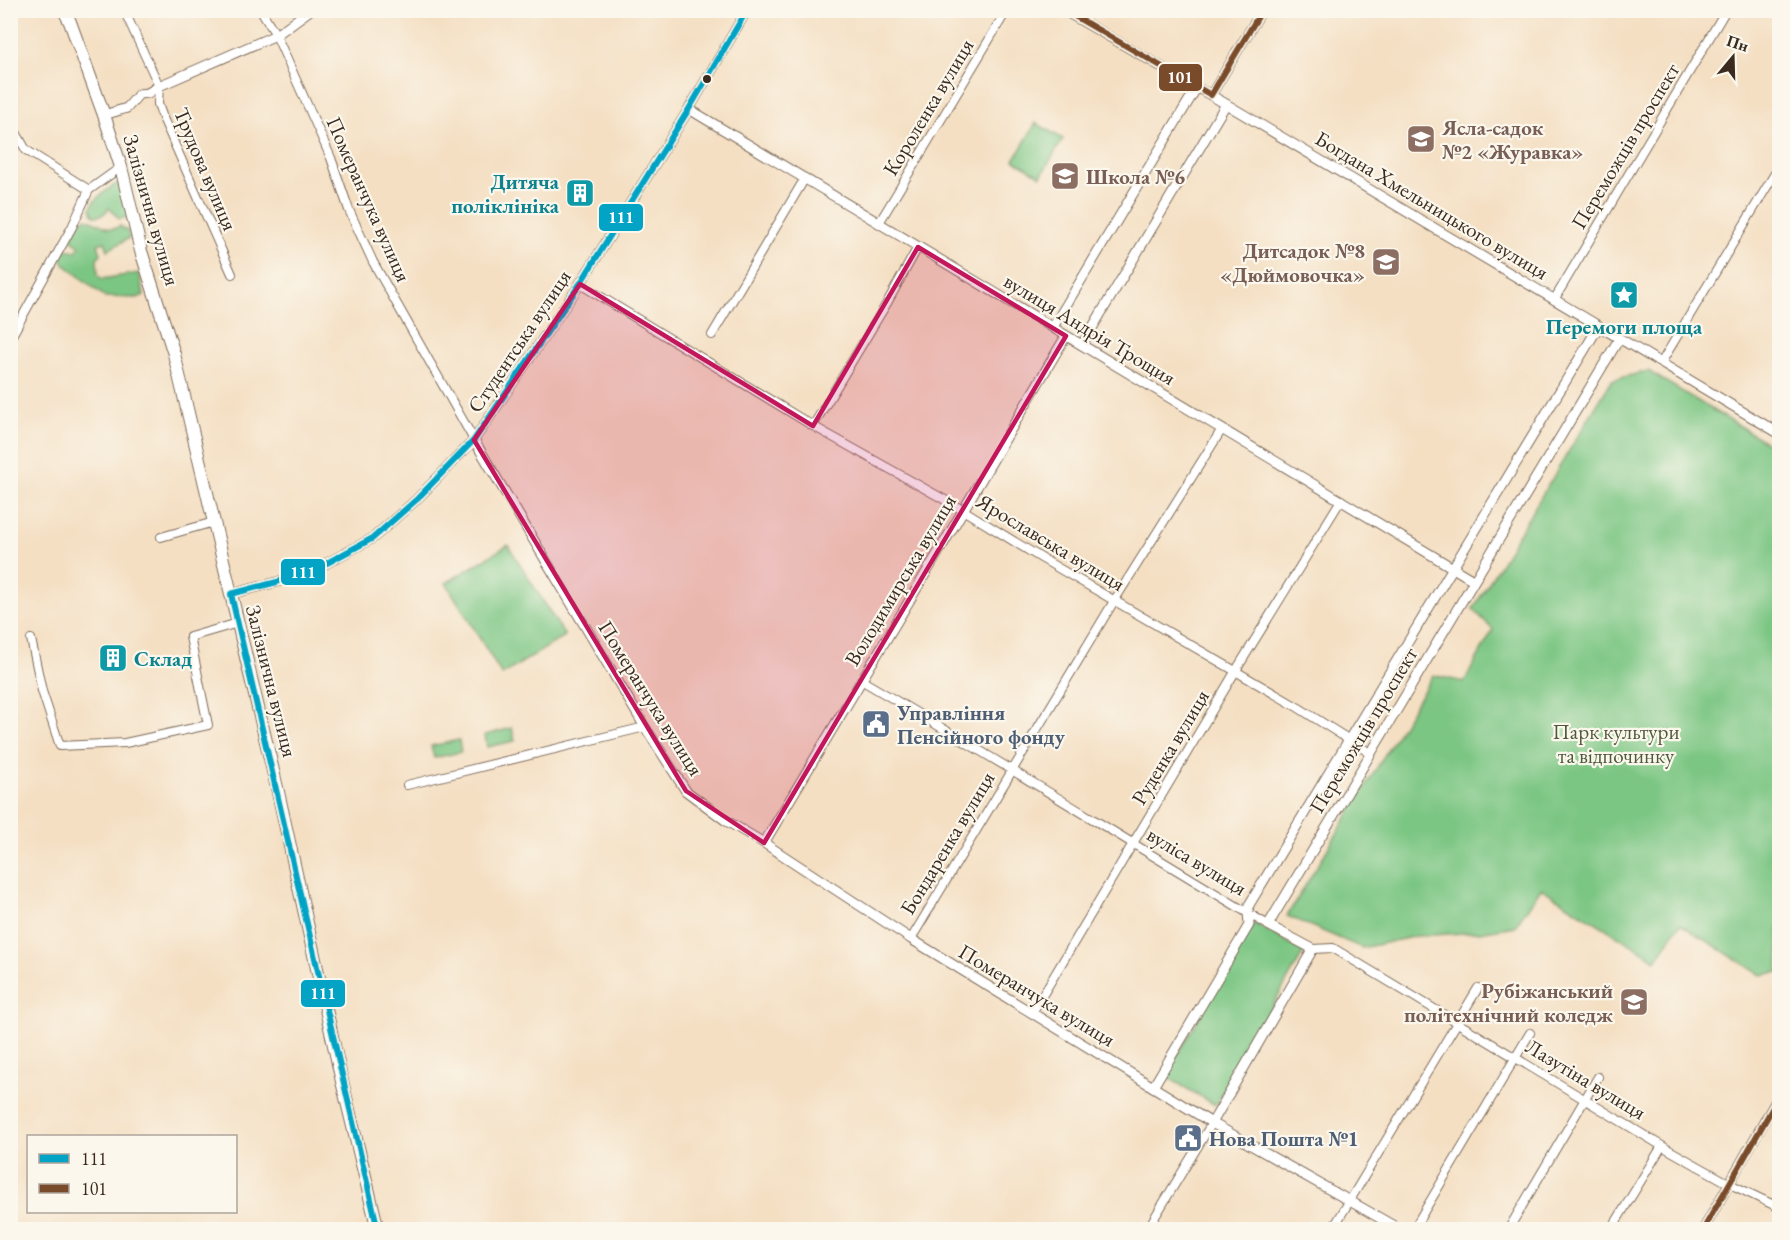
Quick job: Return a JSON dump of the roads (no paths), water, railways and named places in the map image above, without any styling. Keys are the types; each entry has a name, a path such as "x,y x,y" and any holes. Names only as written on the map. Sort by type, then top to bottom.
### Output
{"main road":[{"name":"Залізнична вулиця","path":"64,10 121,167 141,251 174,354 281,803 341,1077 378,1230"}],"street":[{"name":"Трудова вулиця","path":"124,10 159,86 158,104 163,118 232,274"},
{"name":"Померанчука вулиця","path":"261,10 276,35 331,158 349,210 373,262 474,440 645,727 687,791 725,820 911,939 1212,1123 1401,1230"},
{"path":"104,115 127,108 139,94 148,93 159,86 276,35 310,10"},
{"name":"Студентська вулиця","path":"231,594 284,579 327,563 373,538 416,500 474,440 580,284 689,109 747,10"},
{"name":"Короленка вулиця","path":"879,223 1007,10"},
{"name":"Богдана Хмельницького вулиця","path":"1063,10 1227,104 1779,434"},
{"path":"1211,95 1262,10"},
{"name":"Переможців проспект","path":"1554,300 1726,10"},
{"path":"1053,327 1197,87"},
{"path":"1082,345 1227,104"},
{"name":"вулиця Андрія Трощия","path":"689,109 1473,580"},
{"path":"10,122 26,150 89,190"},
{"path":"1661,363 1779,165"},
{"path":"10,339 72,227 89,190 121,167"},
{"path":"712,335 805,178"},
{"path":"813,426 918,247"},
{"name":"Ярославська вулиця","path":"580,284 813,426 963,510 1299,708 1370,753"},
{"name":"Переможців проспект","path":"1153,1086 1249,925 1249,904 1599,326"},
{"name":"Володимирська вулиця","path":"764,843 1066,336"},
{"name":"Переможців проспект","path":"1268,924 1619,339"},
{"name":"Бондаренка вулиця","path":"911,939 1114,601 1222,429"},
{"name":"Руденка вулиця","path":"1032,1013 1235,672 1341,501"},
{"path":"161,537 214,522"},
{"path":"31,639 42,691 60,746 125,743 208,725 190,637 238,623"},
{"name":"вуліса вулиця","path":"861,680 1268,924"},
{"path":"407,785 645,727"},
{"path":"1147,1230 1313,949 1268,924"},
{"name":"Лазутіна вулиця","path":"1313,949 1333,948 1662,1146 1779,1208"},
{"path":"1332,1230 1478,988"},
{"path":"1413,1230 1530,1033"},
{"path":"1508,1230 1598,1077"},
{"path":"1706,1229 1779,1094"},
{"path":"1611,1230 1662,1146"}],"place":[{"name":"Ясла-садок №2 «Журавка»","path":"1421,139"},
{"name":"Школа №6","path":"1065,176"},
{"name":"Дитяча поліклініка","path":"580,193"},
{"name":"Дитсадок №8 «Дюймовочка»","path":"1386,262"},
{"name":"Перемоги площа","path":"1624,295"},
{"name":"Склад","path":"113,658"},
{"name":"Управління Пенсійного фонду","path":"876,724"},
{"name":"Рубіжанський політехнічний коледж","path":"1634,1002"},
{"name":"Нова Пошта №1","path":"1188,1138"}],"park label":[{"name":"Парк культури та відпочинку","path":"1616,743"}]}
